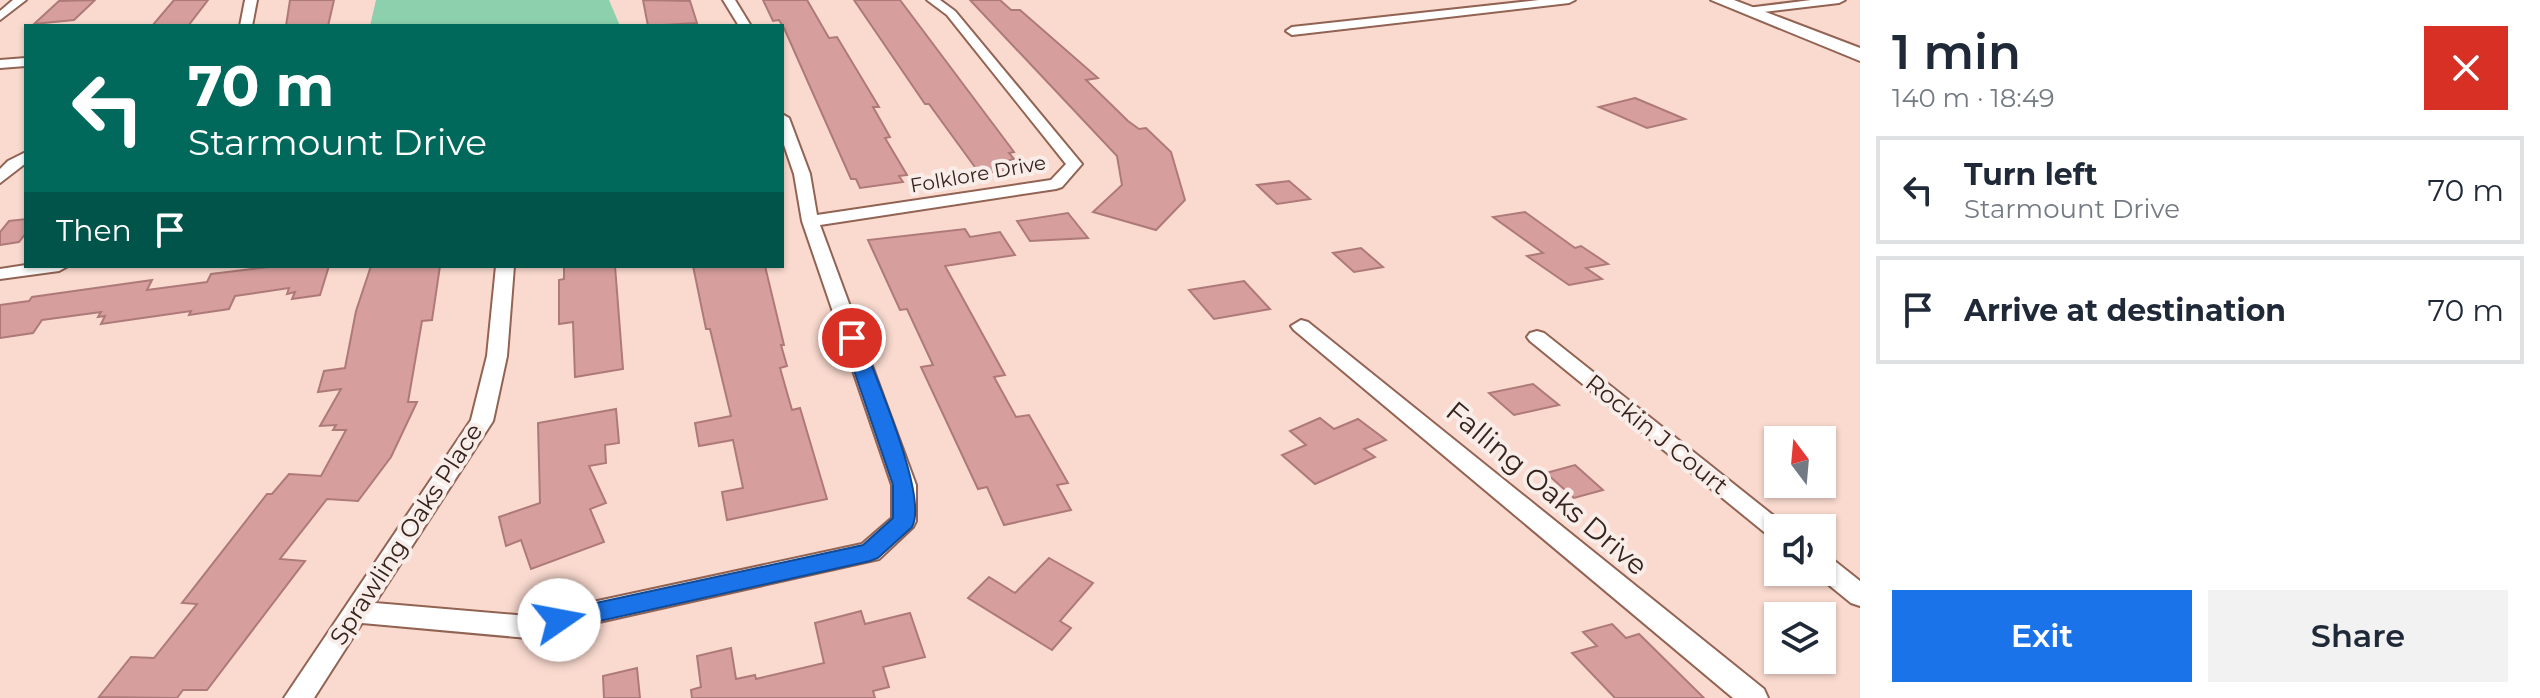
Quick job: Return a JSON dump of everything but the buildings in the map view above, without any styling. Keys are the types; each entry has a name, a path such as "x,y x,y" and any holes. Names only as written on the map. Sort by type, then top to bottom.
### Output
{"street":[{"path":"0,17 20,0"},
{"path":"246,24 251,0"},
{"path":"729,0 744,24"},
{"name":"Folklore Drive","path":"810,221 1056,184 1074,164 951,13 933,0"},
{"path":"1292,31 1569,0"},
{"path":"1719,0 1860,55"},
{"path":"1747,11 1839,0"},
{"path":"0,64 24,62"},
{"path":"354,612 528,627 870,552 904,521 904,485 792,175 784,129"},
{"path":"0,178 13,164 24,158"},
{"path":"0,274 44,268"},
{"name":"Sprawling Oaks Place","path":"298,698 482,421 497,356 505,268"},
{"name":"Falling Oaks Drive","path":"1301,326 1754,698"},
{"name":"Rockin J Court","path":"1537,337 1764,519"},
{"path":"1836,576 1860,596"}],"green space":[{"path":"376,0 609,0 619,24 370,24"}],"route":[{"path":"559,620 870,552 904,521 904,485 852,338"}]}
